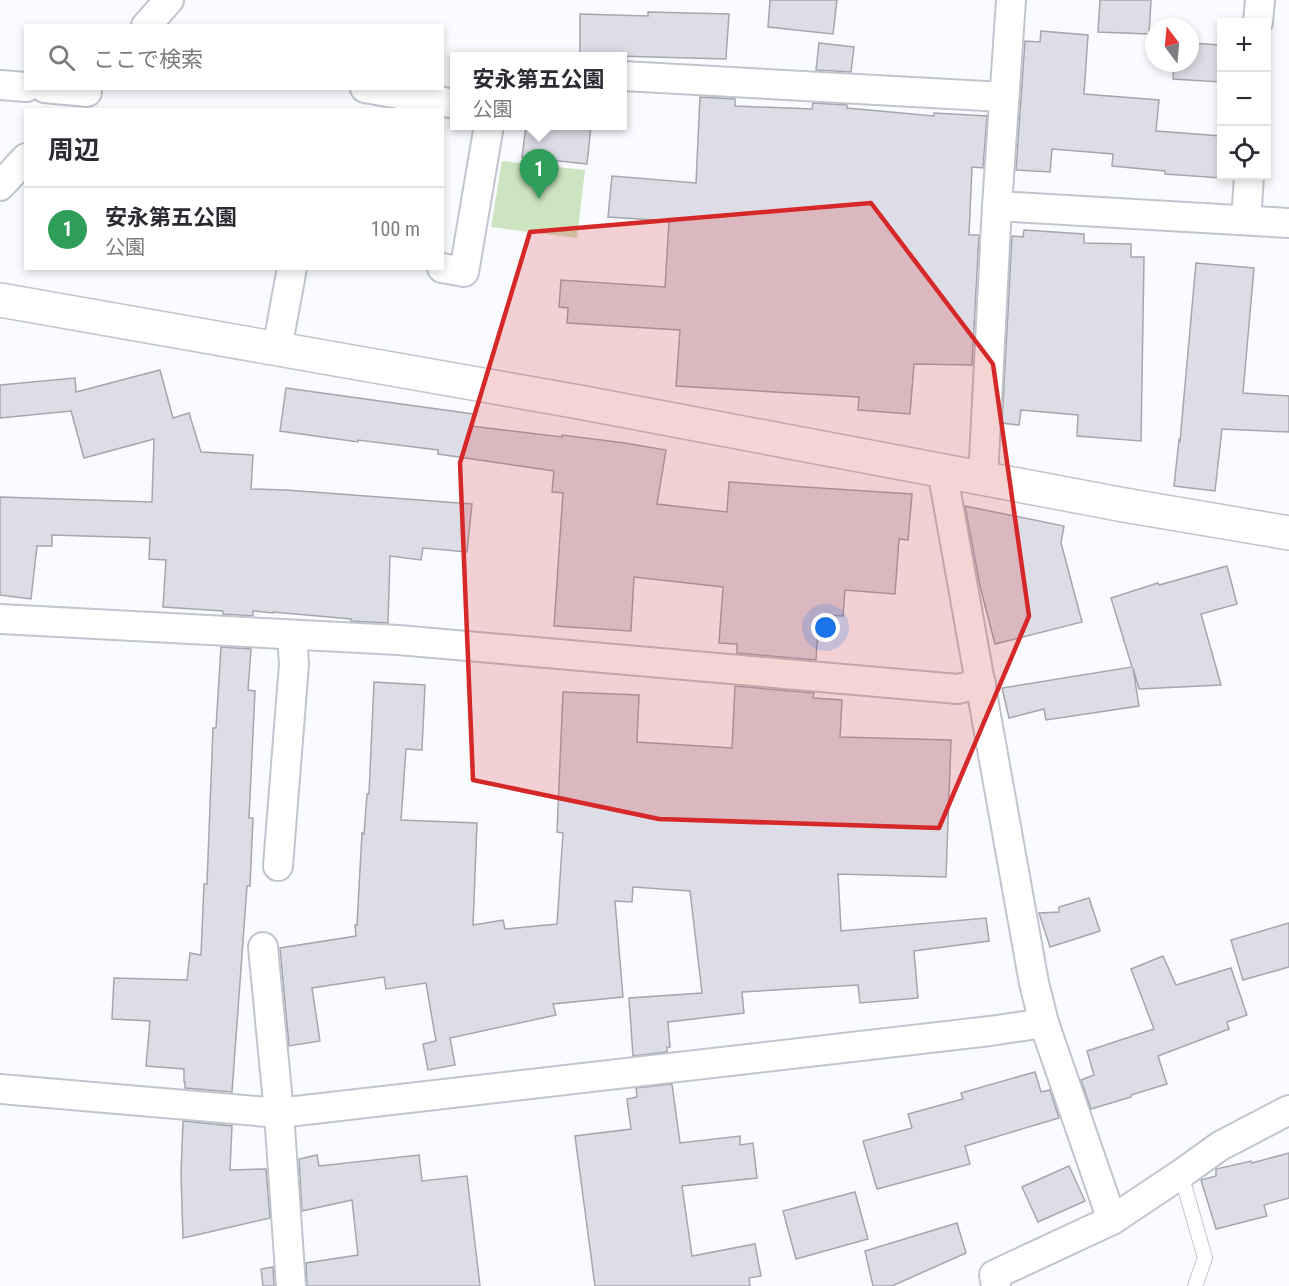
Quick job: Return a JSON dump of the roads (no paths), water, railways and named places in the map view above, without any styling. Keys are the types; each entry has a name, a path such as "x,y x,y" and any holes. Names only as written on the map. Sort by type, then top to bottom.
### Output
{"street":[{"path":"148,24 169,0"},
{"path":"983,478 997,206 1011,0"},
{"path":"1258,18 1260,0"},
{"path":"627,76 1004,97"},
{"path":"0,85 24,87"},
{"path":"54,90 82,96"},
{"path":"376,90 450,103"},
{"path":"444,268 464,272 488,130"},
{"path":"0,186 24,161"},
{"path":"1246,220 1249,180"},
{"path":"997,206 1289,223"},
{"path":"278,349 292,270"},
{"path":"0,300 579,402 1289,533"},
{"path":"942,470 1034,983 1044,1023 1112,1220"},
{"path":"0,619 398,640 958,689 981,683"},
{"path":"278,866 294,664 292,635"},
{"path":"263,947 279,1113 291,1286"},
{"path":"0,1089 279,1113 1044,1023"},
{"path":"996,1286 994,1275 1112,1220 1220,1146 1289,1110"}],"lane":[{"path":"1181,1174 1205,1258 1195,1286"}],"place":[{"name":"安永第五公園","path":"539,199"}]}
